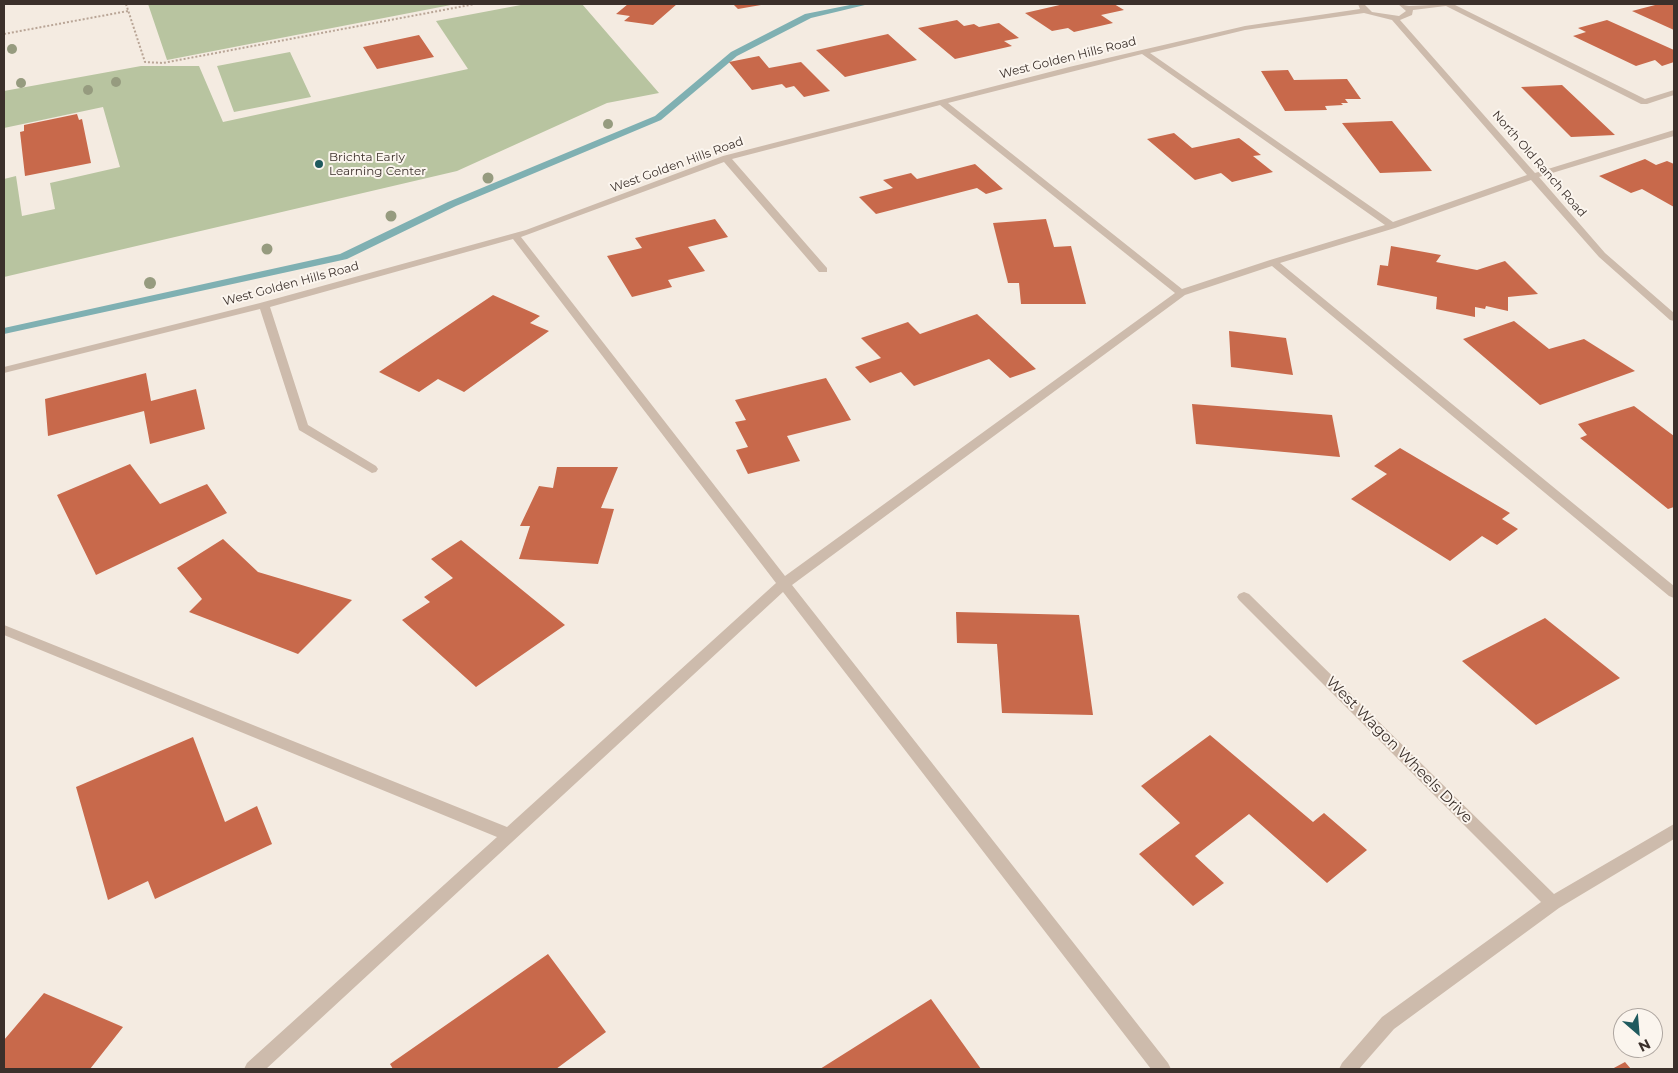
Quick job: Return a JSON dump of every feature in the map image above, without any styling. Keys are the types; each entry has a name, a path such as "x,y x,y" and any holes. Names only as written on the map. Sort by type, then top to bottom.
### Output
{"street":[{"path":"1363,8 1377,17 1394,18 1406,16 1409,13 1405,6 1444,4"},
{"path":"1448,4 1644,102 1674,92"},
{"name":"West Golden Hills Road","path":"4,370 264,305 515,236 726,158 1144,52 1246,28 1363,8"},
{"name":"North Old Ranch Road","path":"1394,18 1602,255 1674,318"},
{"path":"1144,52 1392,226"},
{"path":"942,102 1181,292"},
{"path":"253,1069 784,584 1181,292 1392,226 1533,176 1674,134"},
{"path":"726,158 823,270"},
{"path":"515,236 1162,1069"},
{"path":"1272,262 1674,593"},
{"path":"264,305 303,427 372,469"},
{"name":"West Wagon Wheels Drive","path":"1244,597 1553,903"},
{"path":"4,630 510,835"},
{"path":"1348,1069 1388,1023 1553,903 1674,831"}],"path":[{"path":"126,4 145,62 163,63 475,4"},
{"path":"4,34 128,11"}],"green space":[{"path":"148,4 456,4 167,60"},
{"path":"526,4 582,4 659,93 607,103 457,171 4,277 4,179 16,176 22,216 55,209 50,183 120,167 103,107 4,128 4,91 141,66 199,66 223,122 468,69 436,21"},
{"path":"290,52 311,97 234,112 217,66"}],"building":[{"path":"628,4 677,4 653,25 624,21 630,16 616,14"},
{"path":"733,4 761,4 761,5 738,9"},
{"path":"1064,4 1114,4 1124,10 1101,15 1113,23 1074,32 1068,28 1052,31 1025,13"},
{"path":"1659,4 1674,4 1674,30 1632,11"},
{"path":"957,20 964,26 974,24 979,27 999,23 1019,38 1004,41 1012,46 955,59 918,28"},
{"path":"1607,20 1674,50 1674,62 1662,66 1655,60 1636,66 1573,36 1586,32 1578,28"},
{"path":"888,34 917,60 845,77 816,50"},
{"path":"419,35 434,57 377,69 363,47"},
{"path":"759,56 769,68 801,62 830,91 804,97 794,86 786,88 782,84 752,90 729,62"},
{"path":"1288,70 1294,80 1347,79 1361,99 1345,99 1348,103 1325,106 1327,110 1285,111 1261,71"},
{"path":"1562,85 1615,135 1571,137 1521,87"},
{"path":"77,114 79,120 82,119 91,163 25,176 20,132 24,131 24,125"},
{"path":"1392,121 1432,171 1380,173 1342,123"},
{"path":"1174,133 1192,148 1239,138 1261,155 1253,156 1273,172 1232,182 1221,173 1195,180 1147,139"},
{"path":"1645,159 1656,165 1667,161 1674,164 1674,207 1642,189 1631,193 1599,176"},
{"path":"975,164 1003,189 986,194 977,188 876,214 859,197 893,188 883,180 911,173 917,179"},
{"path":"715,219 728,237 688,247 705,271 668,280 672,287 632,297 607,256 642,248 635,238"},
{"path":"1046,219 1054,247 1071,246 1086,304 1021,304 1019,283 1008,283 993,223"},
{"path":"1391,246 1441,255 1436,262 1477,270 1505,261 1538,294 1508,297 1508,311 1486,306 1485,309 1475,307 1475,317 1436,309 1437,297 1377,285 1380,265 1388,266"},
{"path":"493,295 540,316 530,323 549,331 464,392 438,379 419,392 379,372"},
{"path":"977,314 1036,369 1010,378 989,359 914,386 901,372 870,383 855,367 881,358 861,338 908,322 920,334"},
{"path":"1514,321 1549,349 1584,339 1635,371 1540,405 1463,339"},
{"path":"1229,331 1286,338 1293,375 1231,367"},
{"path":"146,373 151,401 196,389 205,429 150,444 144,411 48,436 45,399"},
{"path":"826,378 851,420 787,436 800,461 748,474 736,450 748,447 735,422 746,420 735,400"},
{"path":"1192,404 1332,415 1340,457 1196,444"},
{"path":"1634,406 1674,436 1674,507 1668,509 1580,438 1587,435 1578,424"},
{"path":"1400,448 1510,513 1502,519 1518,529 1497,545 1482,536 1450,561 1351,499 1387,474 1374,466"},
{"path":"130,464 160,504 207,484 227,513 96,575 57,495"},
{"path":"557,467 618,467 601,508 614,509 598,564 519,559 530,526 520,526 539,486 553,488"},
{"path":"223,539 258,572 352,600 298,654 189,612 202,599 177,568"},
{"path":"461,540 565,625 476,687 402,620 430,602 424,597 453,578 431,559"},
{"path":"956,612 1079,615 1093,715 1002,713 997,644 957,643"},
{"path":"1545,618 1620,678 1536,725 1462,661"},
{"path":"1210,735 1313,822 1324,813 1367,850 1327,883 1249,814 1195,856 1224,883 1193,906 1139,854 1180,823 1141,786"},
{"path":"193,737 225,822 257,806 272,844 155,899 148,881 108,900 76,787"},
{"path":"548,954 606,1032 556,1069 393,1069 390,1064"},
{"path":"44,993 123,1027 90,1069 4,1069 4,1040"},
{"path":"931,999 981,1069 820,1069"},
{"path":"1625,1062 1631,1069 1612,1069"}],"waterway":[{"path":"4,331 343,257 452,204 658,118 734,54 808,16 865,4"}],"place":[{"name":"Brichta Early Learning Center","path":"319,164"}]}
